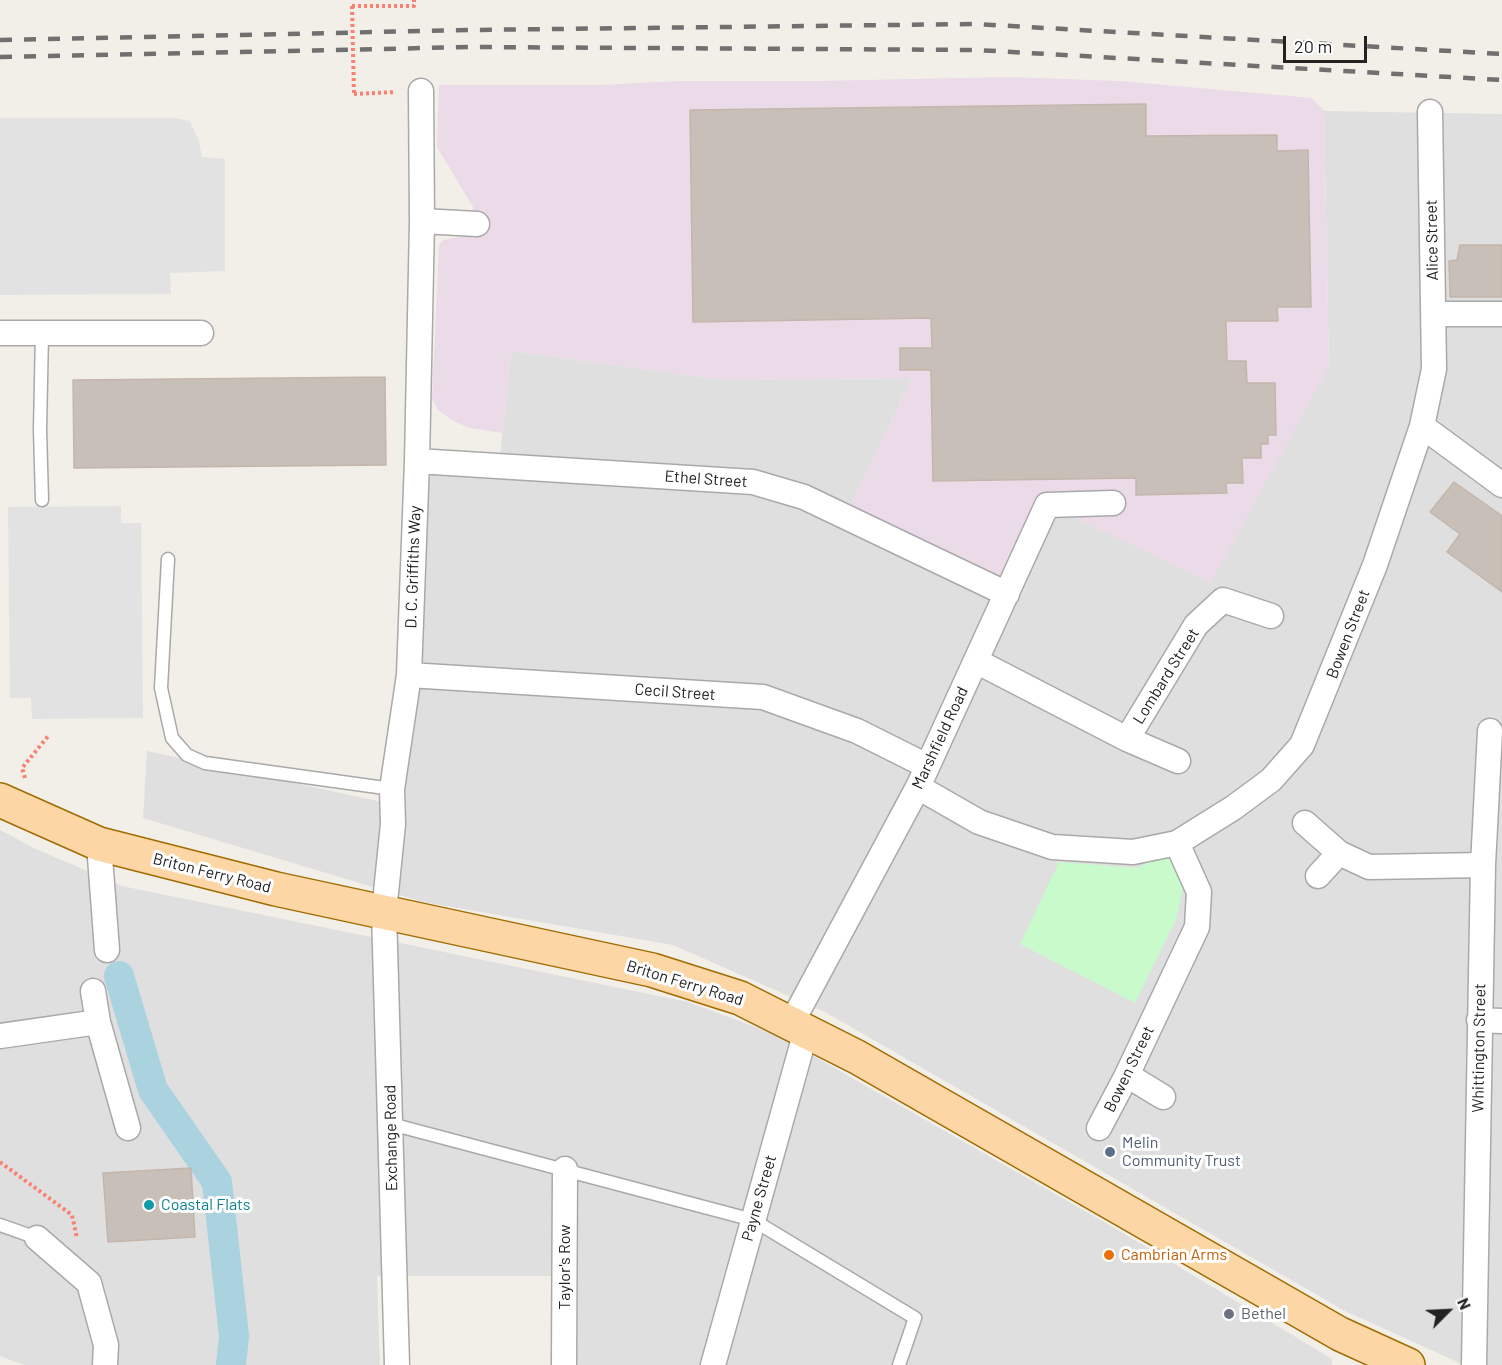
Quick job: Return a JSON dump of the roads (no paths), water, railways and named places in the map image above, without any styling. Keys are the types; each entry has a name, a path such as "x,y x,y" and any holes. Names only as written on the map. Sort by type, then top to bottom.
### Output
{"main road":[{"name":"Briton Ferry Road","path":"8,804 99,844 276,889 652,970 740,998 857,1057 1340,1334 1408,1365"}],"street":[{"name":"D. C. Griffiths Way","path":"384,912 393,824 392,789 409,675 417,461 422,221 421,91"},
{"name":"Alice Street","path":"1430,112 1434,369"},
{"path":"422,221 477,224"},
{"path":"1434,314 1502,314"},
{"path":"0,333 201,333"},
{"name":"Bowen Street","path":"922,777 979,822 1053,847 1133,852 1177,843 1233,808 1271,780 1302,745 1375,565 1422,426 1434,369"},
{"path":"1422,426 1502,485"},
{"name":"Ethel Street","path":"417,461 753,482 804,497 1007,594"},
{"name":"Marshfield Road","path":"798,1028 922,777 1047,505 1113,503"},
{"name":"Lombard Street","path":"1127,739 1196,626 1223,600 1271,616"},
{"name":"Lombard Street","path":"976,661 1127,739 1178,761"},
{"name":"Cecil Street","path":"409,675 763,697 857,731 922,777"},
{"name":"Whittington Street","path":"1474,1365 1491,1020 1483,866 1490,731"},
{"path":"1305,823 1339,853 1369,867 1483,866"},
{"name":"Bowen Street","path":"1099,1128 1127,1075 1197,927 1199,892 1177,843"},
{"path":"99,844 107,950"},
{"path":"1318,876 1339,853"},
{"name":"Exchange Road","path":"384,912 396,1365"},
{"path":"93,991 98,1022 128,1128"},
{"path":"0,1036 98,1022"},
{"name":"Payne Street","path":"712,1365 753,1220 798,1028"},
{"path":"1127,1075 1164,1096"},
{"name":"Taylor's Row","path":"564,1365 565,1169"},
{"path":"38,1238 89,1283 106,1345 105,1365"}],"lane":[{"path":"42,333 40,430 42,500"},
{"path":"168,560 161,688 172,738 187,754 205,762 392,789"},
{"path":"391,1124 753,1220 915,1318 899,1365"},
{"path":"0,1225 38,1238"}],"waterway":[{"path":"119,976 153,1090 217,1182 234,1336 231,1365"}],"railway":[{"path":"0,40 472,30 975,24 1502,54"},
{"path":"0,57 473,47 977,50 1502,80"}],"place":[{"name":"Melin Community Trust","path":"1110,1152"},
{"name":"Coastal Flats","path":"149,1205"},
{"name":"Cambrian Arms","path":"1109,1255"},
{"name":"Bethel","path":"1229,1314"}]}
